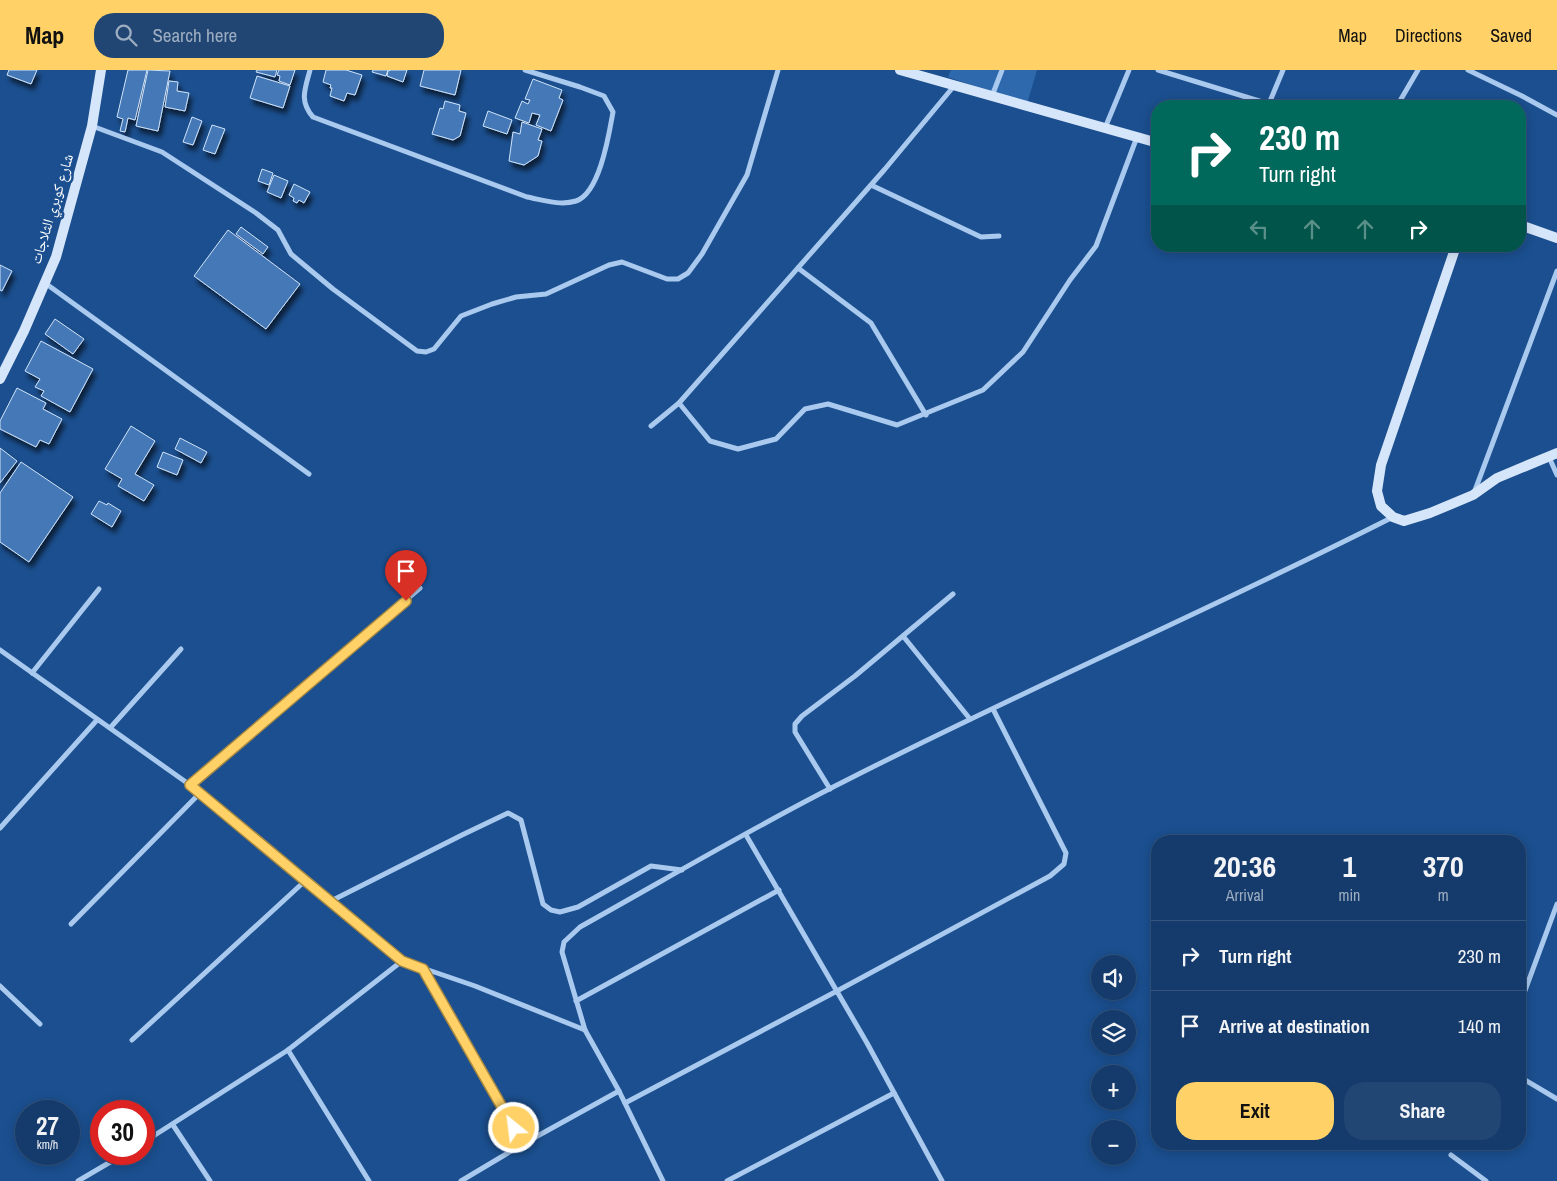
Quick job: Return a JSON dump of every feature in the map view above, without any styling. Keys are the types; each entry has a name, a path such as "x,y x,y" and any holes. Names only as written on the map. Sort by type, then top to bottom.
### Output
{"street":[{"name":"شارع كوبري الثلاجات","path":"0,378 56,257 92,126 101,70"},
{"path":"310,70 304,96 306,109 313,117 527,197 560,204 578,201 593,187 607,145 613,112 604,96 525,70"},
{"path":"92,126 162,152 256,213 278,230 291,254 326,283 417,351 426,352 434,349 441,343 460,316 516,297 546,294 610,265 622,262 667,279 678,279 688,273 702,254 747,175 778,70"},
{"path":"900,70 1151,141"},
{"path":"992,96 1002,70"},
{"path":"1105,128 1129,70"},
{"path":"1158,70 1253,100"},
{"path":"1271,100 1283,70"},
{"path":"1400,100 1418,70"},
{"path":"1468,70 1557,115"},
{"path":"651,426 679,403 871,185 955,86"},
{"path":"679,403 710,441 738,450 776,439 806,409 828,404 897,425 926,415 983,390 1024,352 1070,280 1096,246 1137,137"},
{"path":"871,185 981,238 999,236"},
{"path":"1526,227 1557,238"},
{"path":"1454,252 1381,465 1377,491 1381,506 1393,517 1404,521 1430,513 1473,495 1497,478 1553,455 1557,475"},
{"path":"798,268 871,323 926,415"},
{"path":"1473,495 1557,271"},
{"path":"45,282 309,474"},
{"path":"663,1181 619,1091 585,1030 562,952 564,942 580,927 830,789 992,708 1307,561 1393,517"},
{"path":"190,785 420,588"},
{"path":"32,673 99,589"},
{"path":"830,789 795,732 795,724 802,716 855,676 952,594"},
{"path":"903,636 970,719"},
{"path":"110,728 181,649"},
{"path":"0,650 190,785 402,961 475,986 585,1030"},
{"path":"624,1102 837,991 1050,876 1064,864 1066,853 992,708"},
{"path":"0,828 97,720"},
{"path":"71,924 199,794"},
{"path":"331,901 508,813 520,820 544,904 551,910 560,912 578,907 651,866 682,870"},
{"path":"746,835 837,991 942,1181"},
{"path":"132,1040 306,880"},
{"path":"576,1001 779,890"},
{"path":"1526,988 1557,904"},
{"path":"155,1136 288,1050 402,961"},
{"path":"423,969 523,1144"},
{"path":"0,986 40,1024"},
{"path":"288,1050 369,1181"},
{"path":"1526,1081 1557,1099"},
{"path":"461,1181 619,1091"},
{"path":"728,1181 894,1093"},
{"path":"173,1125 210,1181"},
{"path":"1451,1154 1486,1181"},
{"path":"78,1181 105,1165"}],"shaded area":[{"path":"951,70 1037,70 1027,104 948,77"}],"building":[{"path":"9,70 37,70 31,84 7,75"},
{"path":"128,70 147,70 135,120 128,118 125,132 120,131 123,119 117,117"},
{"path":"148,70 170,71 158,131 136,126"},
{"path":"257,70 277,70 275,77 256,72"},
{"path":"279,70 295,70 290,85 279,81 280,76 277,75"},
{"path":"326,70 346,70 362,75 355,95 347,93 344,101 330,96 331,85 323,82"},
{"path":"373,70 388,70 386,76 372,72"},
{"path":"407,70 403,82 387,76 388,71"},
{"path":"424,70 461,70 455,95 420,86"},
{"path":"257,76 290,86 283,108 250,98"},
{"path":"533,79 562,90 559,98 563,100 551,131 536,125 540,115 532,113 529,123 515,118 522,101 528,104 530,100 525,99"},
{"path":"169,81 178,82 177,91 189,93 185,111 165,107"},
{"path":"445,101 460,105 459,111 466,113 460,136 453,140 432,134 440,108 443,109"},
{"path":"488,111 512,120 507,134 483,126"},
{"path":"192,117 202,121 193,145 183,142"},
{"path":"522,122 542,129 538,140 542,141 538,156 524,165 509,161 513,132 520,134"},
{"path":"212,125 225,129 215,154 203,150"},
{"path":"262,169 273,173 269,185 258,181"},
{"path":"274,175 288,181 281,198 267,192"},
{"path":"294,184 310,192 304,203 299,200 297,203 293,201 294,198 289,195"},
{"path":"241,227 268,247 263,254 236,234"},
{"path":"228,230 300,284 266,329 194,276"},
{"path":"0,265 12,271 2,291 0,290"},
{"path":"55,319 84,339 73,354 45,334"},
{"path":"41,341 93,369 70,412 41,396 44,391 35,387 40,379 25,371"},
{"path":"17,388 46,403 43,409 62,419 49,444 40,440 36,447 0,429 0,421"},
{"path":"131,426 155,441 135,474 154,485 144,501 118,486 122,479 105,469"},
{"path":"180,438 207,452 201,463 175,449"},
{"path":"0,448 17,461 0,483"},
{"path":"163,452 183,460 177,475 157,467"},
{"path":"21,462 73,497 29,562 0,542 0,493"},
{"path":"99,501 107,505 108,503 121,511 112,527 91,514"}],"route":[{"path":"406,601 190,785 402,961 423,969 514,1128"}]}
